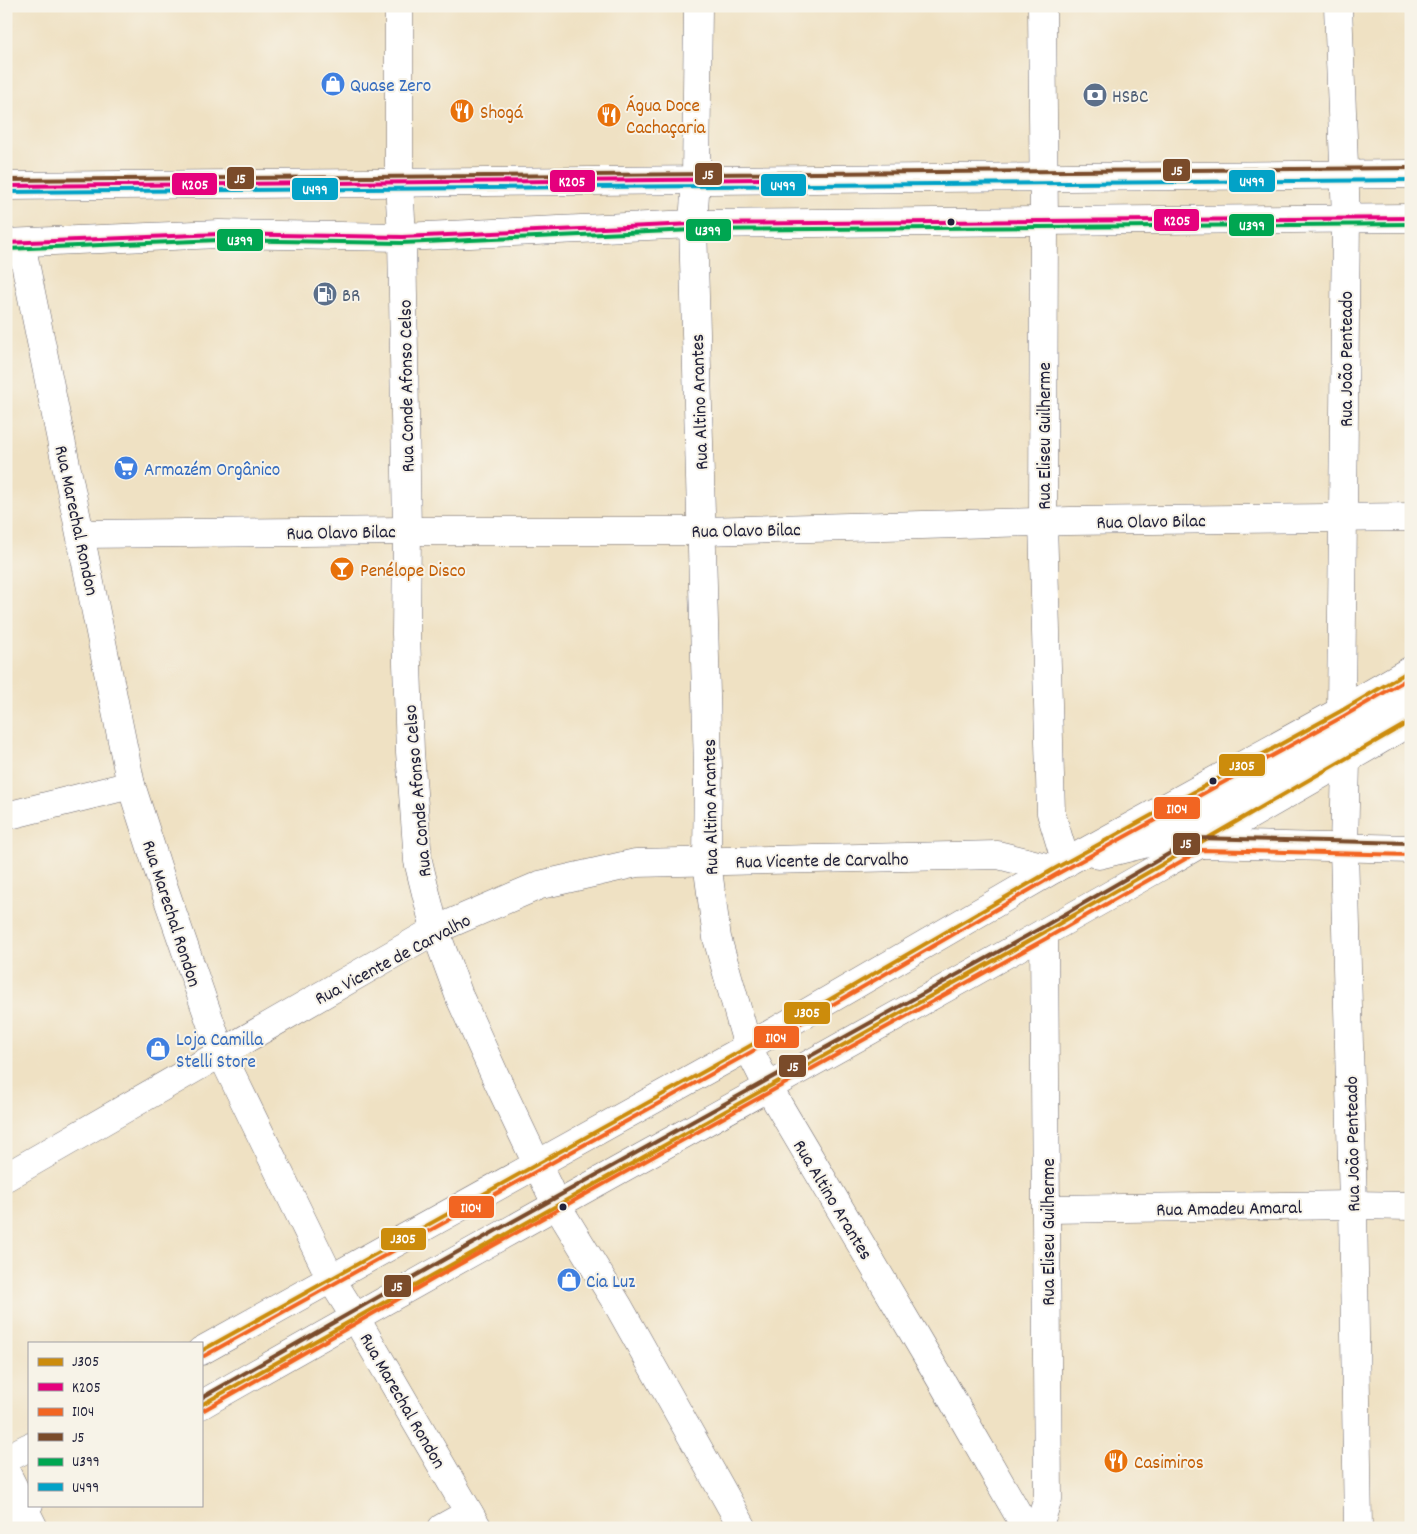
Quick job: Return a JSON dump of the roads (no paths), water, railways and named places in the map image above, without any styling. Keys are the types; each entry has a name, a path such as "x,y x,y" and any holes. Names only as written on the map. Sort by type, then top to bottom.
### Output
{"street":[{"name":"Rua Conde Afonso Celso","path":"399,6 399,182 402,237 407,531 406,634 418,861 435,930 460,998 536,1163 556,1204 619,1307 743,1528"},
{"name":"Rua Altino Arantes","path":"698,6 694,224 708,767 707,862 717,938 748,1047 768,1087 932,1364 1026,1528"},
{"name":"Rua Eliseu Guilherme","path":"1042,6 1044,176 1043,522 1051,814 1060,866"},
{"name":"Rua João Penteado","path":"1338,6 1346,218 1344,517 1340,711"},
{"path":"6,186 1411,174"},
{"path":"13,243 219,234 402,237 694,224 1411,218"},
{"name":"Rua Marechal Rondon","path":"13,243 81,534 131,785 221,1053 331,1279 356,1317 474,1520"},
{"name":"Rua Olavo Bilac","path":"81,534 702,531 1043,522 1411,517"},
{"path":"202,1350 536,1163 748,1047 1060,866 1411,670"},
{"path":"1060,866 1152,842 1411,695"},
{"path":"202,1404 556,1204 1044,933 1346,761 1411,721"},
{"name":"Rua João Penteado","path":"1346,761 1344,848 1353,1205 1358,1528"},
{"path":"6,816 131,785"},
{"path":"1199,844 1411,849"},
{"name":"Rua Vicente de Carvalho","path":"6,1177 435,930 540,885 636,863 998,855 1060,866"},
{"name":"Rua Eliseu Guilherme","path":"1038,1528 1048,1499 1044,933"},
{"name":"Rua Amadeu Amaral","path":"1047,1209 1411,1206"},
{"path":"6,1459 28,1448"},
{"path":"6,1472 23,1514"},
{"path":"1010,1503 1048,1499"},
{"path":"442,1528 474,1520"}],"place":[{"name":"Quase Zero","path":"333,84"},
{"name":"HSBC","path":"1095,95"},
{"name":"Shogá","path":"462,111"},
{"name":"Água Doce Cachaçaria","path":"609,115"},
{"name":"BR","path":"325,294"},
{"name":"Armazém Orgânico","path":"126,468"},
{"name":"Penélope Disco","path":"342,569"},
{"name":"Loja Camilla Stelli Store","path":"158,1049"},
{"name":"Cia Luz","path":"569,1280"},
{"name":"Casimiros","path":"1116,1461"}]}
